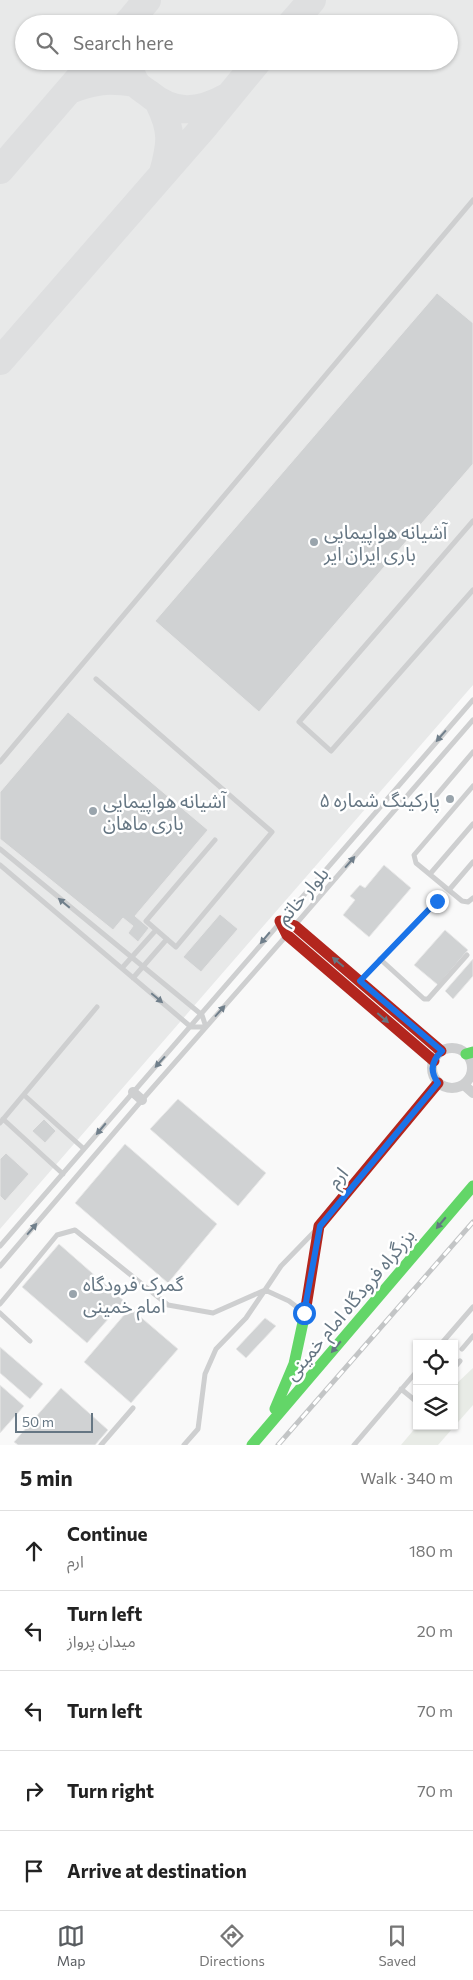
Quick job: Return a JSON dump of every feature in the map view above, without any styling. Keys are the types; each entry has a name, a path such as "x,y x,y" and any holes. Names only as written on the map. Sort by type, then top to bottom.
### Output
{"main road":[{"path":"280,921 360,981 442,1051"},
{"path":"291,930 352,990 434,1061"},
{"name":"ارم","path":"267,1427 294,1364 320,1226 438,1083"},
{"name":"بزرگراه فرودگاه امام خمینی","path":"252,1445 473,1186"}],"street":[{"path":"454,1048 471,1050 472,1076 464,1085 451,1089 438,1083 433,1073 434,1061 442,1051 454,1048"},
{"path":"464,1085 473,1093"},
{"path":"132,1092 142,1100"}],"lane":[{"path":"0,762 473,200"},
{"path":"473,521 298,722 331,751 473,590"},
{"path":"96,679 272,832 176,947 146,920 215,840"},
{"name":"بلوار خاتم","path":"0,1246 473,700"},
{"name":"بلوار خاتم","path":"0,1266 473,720"},
{"path":"424,810 473,752"},
{"path":"473,786 414,854 416,862 462,901 468,902 473,898"},
{"path":"430,874 473,824"},
{"path":"0,849 202,1015 206,1027 191,1027 0,865"},
{"path":"449,890 473,862"},
{"path":"352,990 437,901"},
{"path":"122,968 156,930"},
{"path":"133,978 166,939"},
{"path":"380,960 424,999 428,999 467,955"},
{"path":"63,1174 2,1121 97,1007"},
{"path":"24,1095 84,1149"},
{"path":"73,1162 82,1170"},
{"path":"184,1445 198,1429 205,1374 216,1349 246,1318 281,1266 320,1226"},
{"path":"0,1304 57,1235 75,1230 168,1305 213,1313 265,1290 288,1301 304,1313"},
{"path":"444,1340 473,1307"},
{"path":"0,1313 30,1341"},
{"path":"462,1349 473,1336"},
{"path":"354,1445 413,1376"},
{"path":"401,1389 413,1399"},
{"path":"101,1445 133,1408"}],"shaded area":[{"path":"0,0 473,0 473,685 0,1229"},
{"path":"473,1368 473,1405 458,1422 458,1385 458,1382"},
{"path":"414,1430 451,1430 438,1445 401,1445"}],"building":[{"name":"آشیانه هواپیمایی باری ایران ایر","path":"437,293 473,323 473,464 259,712 155,621"},
{"name":"آشیانه هواپیمایی باری ماهان","path":"68,712 208,830 135,916 149,928 138,942 128,933 133,926 123,918 113,930 0,839 0,792"},
{"path":"384,865 411,888 369,937 343,915 355,900 350,896 360,885 365,888"},
{"path":"220,914 238,929 201,972 183,957"},
{"path":"445,930 468,950 438,985 414,965"},
{"path":"473,959 473,976 453,999 445,991"},
{"path":"178,1099 266,1173 238,1206 150,1129"},
{"path":"44,1119 56,1131 45,1143 32,1131"},
{"path":"125,1144 217,1224 168,1283 75,1203"},
{"path":"6,1153 29,1174 5,1201 0,1196 0,1159"},
{"name":"گمرک فرودگاه امام خمینی","path":"59,1244 124,1301 87,1343 22,1287"},
{"path":"130,1308 178,1349 131,1403 84,1362"},
{"path":"265,1318 276,1326 246,1358 236,1349"},
{"path":"0,1347 43,1384 30,1399 0,1373"},
{"path":"0,1385 24,1406 0,1433"},
{"path":"61,1388 108,1430 95,1445 18,1445 14,1442"}],"taxiway":[{"path":"134,15 147,0"},
{"path":"299,15 312,0"},
{"path":"0,170 86,70"},
{"path":"130,70 138,86 158,100 177,108 196,109 227,97"},
{"path":"0,361 203,128 251,70"},
{"path":"69,90 102,81 136,83"},
{"path":"159,103 169,130 168,154 163,173"}],"railway":[{"path":"278,1445 473,1222"}],"traffic: fast":[{"path":"466,1054 473,1052"},
{"path":"252,1445 473,1186"},
{"path":"275,1409 294,1364 305,1313"}],"traffic: jam":[{"path":"434,1061 287,935 280,921 295,926 441,1051"},
{"path":"305,1313 319,1226 438,1083"}],"place":[{"name":"آشیانه هواپیمایی باری ایران ایر","path":"314,542"},
{"name":"پارکینگ شماره ۵","path":"450,799"},
{"name":"آشیانه هواپیمایی باری ماهان","path":"93,811"},
{"name":"گمرک فرودگاه امام خمینی","path":"73,1294"}],"route":[{"path":"304,1313 320,1226 421,1106 438,1083 432,1067 437,1056 442,1051 360,981 430,906 437,901"}]}
